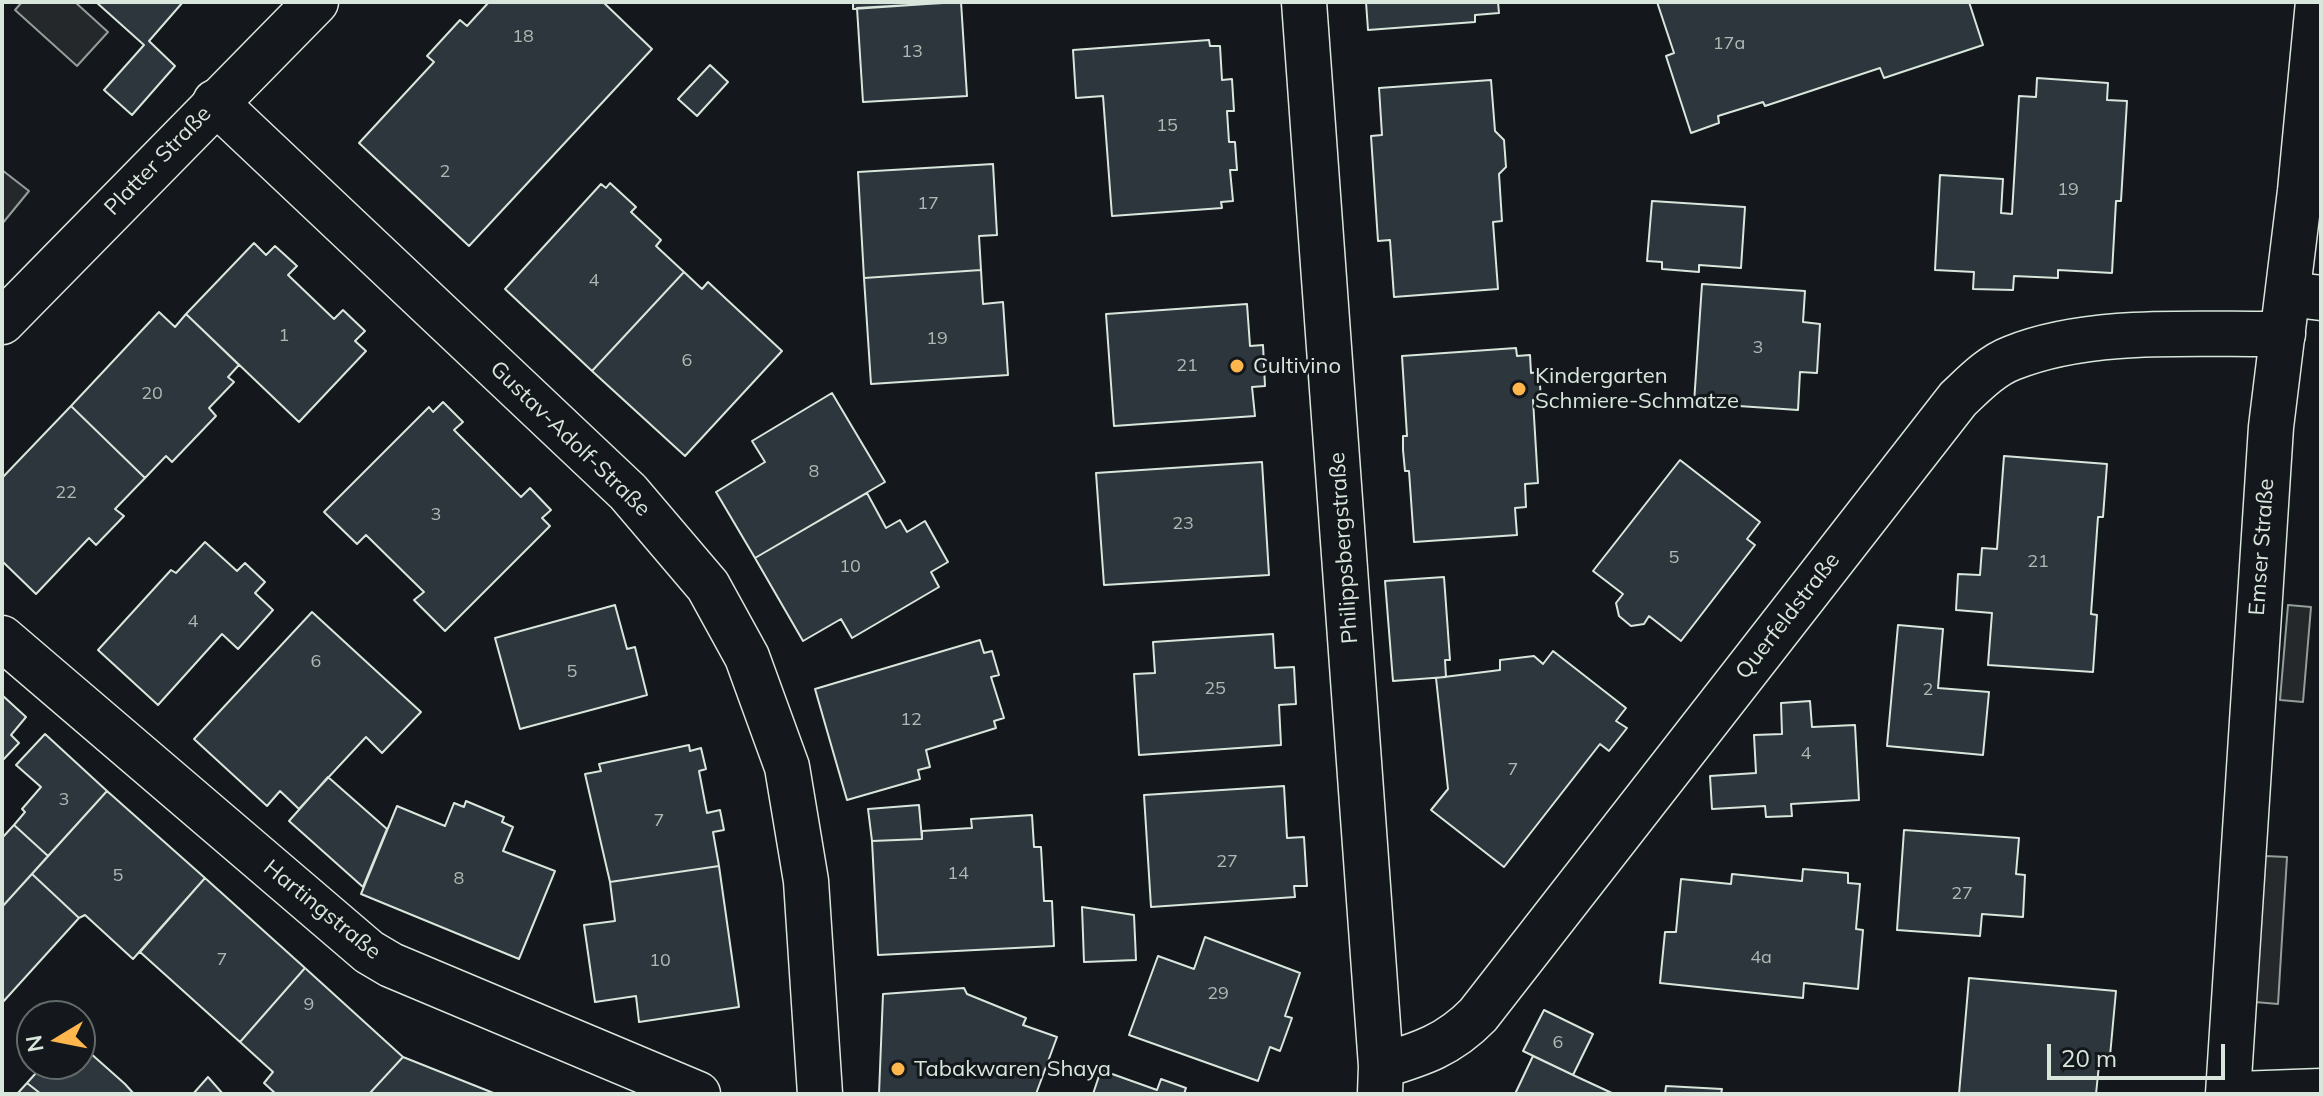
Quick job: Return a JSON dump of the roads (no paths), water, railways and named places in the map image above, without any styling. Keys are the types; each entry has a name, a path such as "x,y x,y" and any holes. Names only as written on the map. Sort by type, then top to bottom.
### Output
{"street":[{"name":"Platter Straße","path":"2,322 316,2"},
{"name":"Philippsbergstraße","path":"1304,2 1381,1080"},
{"name":"Emser Straße","path":"2228,1094 2268,463 2297,309 2318,2"},
{"name":"Gustav-Adolf-Straße","path":"215,102 628,492 708,586 747,657 787,767 806,881 820,1094"},
{"name":"Querfeldstraße","path":"1381,1080 1457,1037 1478,1015 1948,411 1984,375 2019,355 2095,339 2297,309"},
{"name":"Hartingstraße","path":"2,638 369,952 391,965 698,1094"},
{"path":"2238,1094 2321,1091"}],"place":[{"name":"Cultivino","path":"1237,366"},
{"name":"Kindergarten Schmiere-Schmatze","path":"1519,389"},
{"name":"Tabakwaren Shaya","path":"898,1069"}]}
